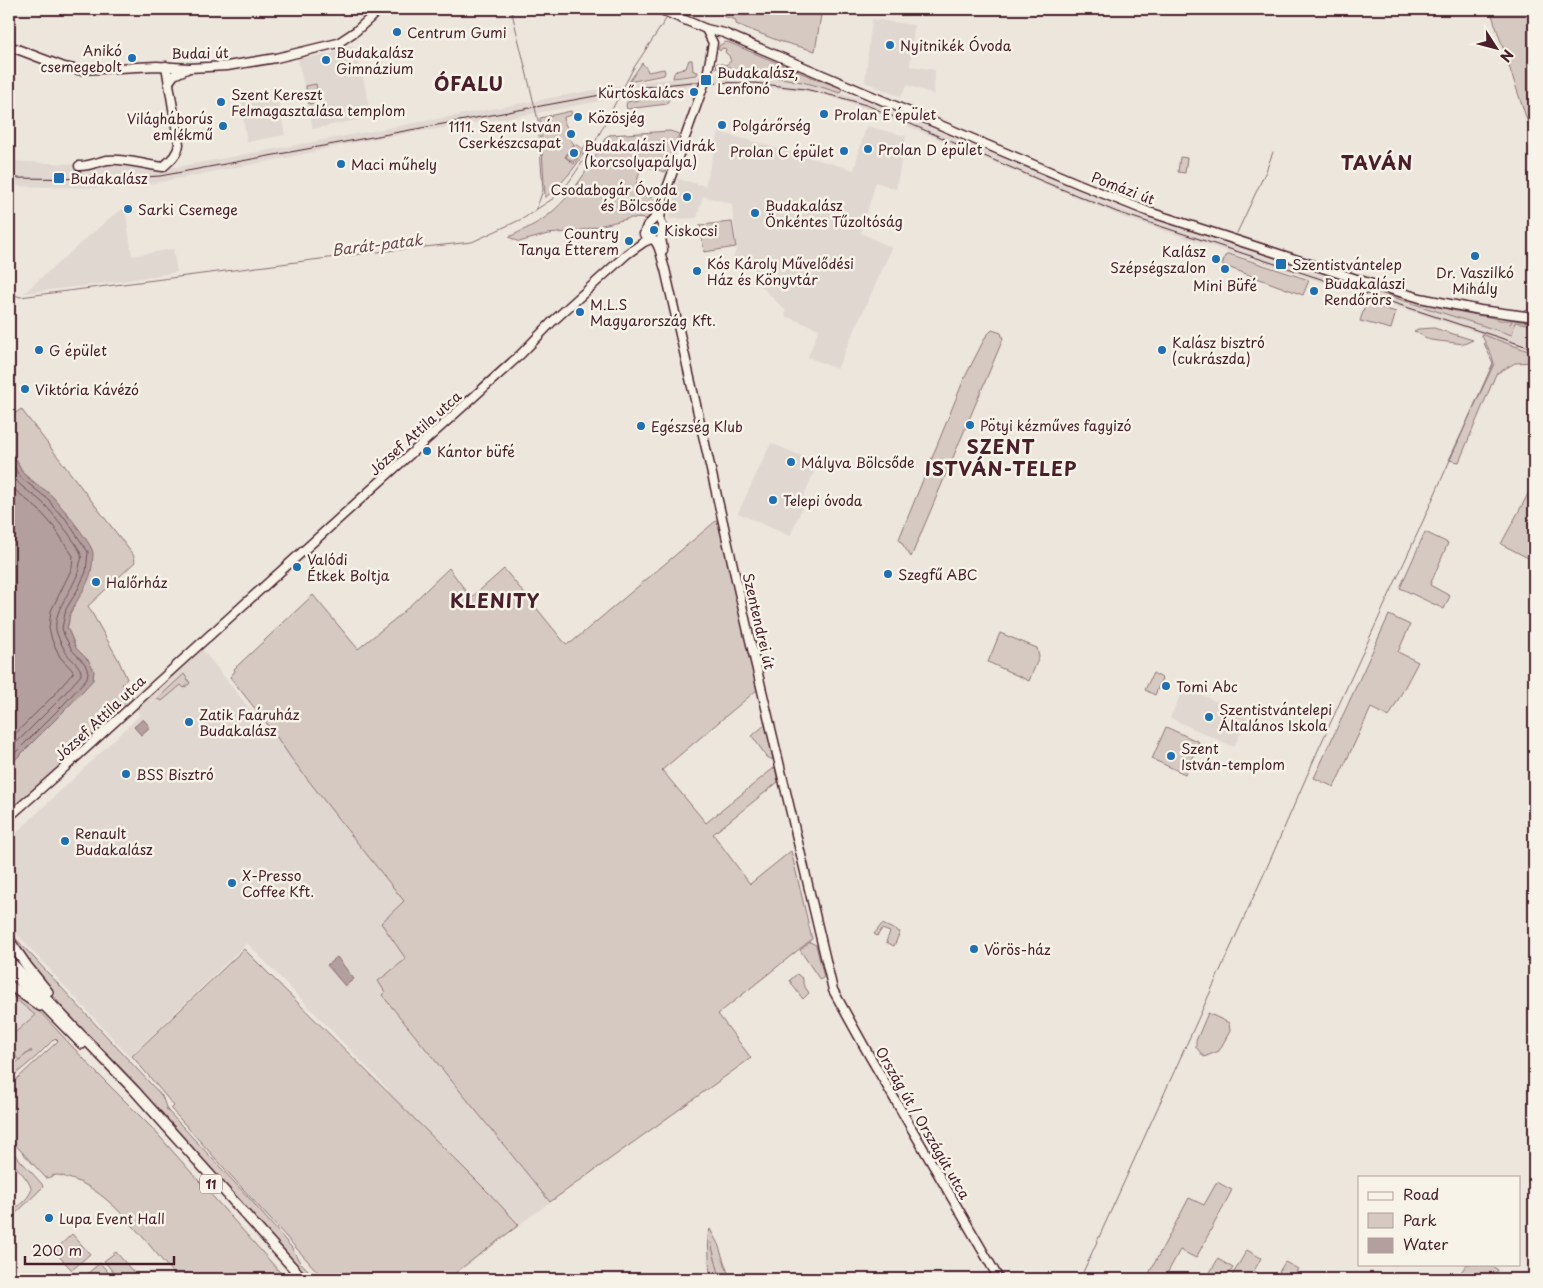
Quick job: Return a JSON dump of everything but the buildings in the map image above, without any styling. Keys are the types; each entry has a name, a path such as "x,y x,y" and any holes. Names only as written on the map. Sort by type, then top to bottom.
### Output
{"main road":[{"name":"Budai út","path":"9,46 73,69 227,66 256,62 333,45 350,36 380,9"},
{"path":"627,254 646,232 647,226 652,222 662,202 705,81 716,39 706,29 662,10"},
{"name":"Pomázi út","path":"716,39 732,37 1149,212 1420,298 1534,317"},
{"path":"169,66 174,75"},
{"path":"79,166 90,166 107,160 163,166 175,155 179,147 169,82 169,66"},
{"path":"169,82 174,75 189,68"},
{"path":"662,202 660,220 666,269"},
{"path":"652,222 662,225"},
{"path":"646,232 658,245 666,269"},
{"path":"627,254 644,242 660,237 662,234"},
{"name":"József Attila utca","path":"9,817 521,354 552,322 627,254"},
{"name":"Szentendrei út","path":"666,269 829,978"},
{"path":"9,940 55,1002 58,1015"},
{"name":"11","path":"9,960 296,1279"},
{"name":"11","path":"9,970 58,1015 191,1153 303,1279"},
{"name":"Ország út / Országút utca","path":"829,978 833,990 869,1055 999,1279"},
{"path":"9,985 58,1015"}],"shaded area":[{"name":"Nyitnikék Óvoda","path":"872,19 914,25 910,66 935,70 934,94 907,85 901,97 865,82"},
{"path":"352,46 362,72 371,117 313,129 298,59 330,54"},
{"path":"733,72 741,75 778,77 807,82 871,102 1127,211 1417,305 1512,335 1514,322 1534,325 1534,353 1125,218 868,109 828,96 804,91 715,83 626,96 531,114 380,138 133,187 9,186 9,161 133,167 177,167 645,81"},
{"path":"251,91 254,103 278,100 285,135 247,142 239,92"},
{"path":"866,126 906,136 896,189 876,182 861,233 892,248 837,369 808,357 819,329 785,316 786,311 759,284 760,272 732,260 737,248 732,204 703,196 697,218 669,219 670,208 678,179 705,186 719,132 854,170"},
{"path":"125,208 132,256 173,249 177,272 123,281 24,293 112,216"},
{"name":"Telepi óvoda","path":"771,443 818,463 800,504 803,506 790,536 738,513"},
{"path":"202,649 273,738 277,735 407,901 406,959 378,981 386,992 382,995 550,1202 519,1225 438,1141 308,1260 262,1209 389,1090 247,943 130,1057 15,932 9,923 9,840 140,715 136,709"},
{"name":"Szentistvántelepi Általános Iskola","path":"1184,687 1248,716 1234,747 1170,718"},
{"path":"9,992 37,1013 9,1038"}],"green space":[{"path":"730,9 822,9 815,51 779,41 736,24 736,20 723,16"},
{"path":"1490,9 1534,9 1534,141"},
{"path":"726,42 840,87 842,88 840,93 780,78 739,74 733,72 730,67 716,68 717,63 726,65 731,61 725,52 726,49 722,48 720,51 718,49 720,45"},
{"path":"689,60 692,60 693,71 698,72 697,75 673,78 676,71 686,68"},
{"path":"642,63 648,72 664,69 664,75 629,82"},
{"path":"316,84 319,102 309,104 306,86"},
{"path":"670,95 667,104 627,109 626,106 627,102"},
{"path":"571,111 572,115 564,117 569,131 566,134 574,144 565,157 574,164 589,139 591,140 571,171 545,198 540,118"},
{"path":"670,131 679,134 665,172 641,165 635,191 657,200 651,217 647,219 631,218 578,231 548,234 519,242 509,237 542,220 565,199 580,180 609,135"},
{"name":"Budakalászi Vidrák (korcsolyapálya)","path":"575,144 583,149 573,162 566,157"},
{"path":"1180,157 1187,158 1185,173 1178,172"},
{"path":"732,222 736,247 704,252 700,225"},
{"path":"1229,254 1309,280 1303,295 1222,265 1225,256"},
{"path":"1370,290 1456,311 1500,320 1534,323 1534,325 1515,322 1512,335"},
{"path":"1366,303 1396,312 1391,329 1360,321"},
{"path":"1434,328 1473,340 1464,344 1430,340 1414,331"},
{"path":"992,330 1001,333 1003,339 911,557 899,539 964,379 986,336"},
{"path":"1481,334 1534,353 1534,362 1515,363 1496,374 1459,462 1449,460 1494,364"},
{"path":"21,409 134,556 135,562 88,606 127,679 122,684 135,700 9,812 9,766 89,661 76,648 67,627 70,612 82,592 69,515 53,497 24,474 15,457 9,451 9,418"},
{"path":"1534,483 1534,561 1501,544"},
{"path":"717,520 758,689 662,770 706,823 775,767 778,782 713,834 750,884 791,851 812,939 718,1014 751,1058 550,1202 382,995 385,992 378,981 406,959 381,923 404,901 291,758 272,730 230,677 235,671 234,669 313,595 358,649 400,615 449,568 471,598 504,569 567,644 572,642"},
{"path":"1425,532 1448,543 1430,585 1450,596 1444,609 1400,588"},
{"path":"1389,615 1410,625 1398,652 1418,662 1389,717 1371,708 1334,787 1314,778"},
{"path":"1000,633 1037,648 1039,657 1029,681 988,662"},
{"path":"1153,673 1162,678 1155,695 1145,690"},
{"path":"184,674 190,683 184,688 181,685 162,701 157,699"},
{"path":"766,724 773,760 767,757 752,736"},
{"path":"1166,727 1199,742 1185,774 1152,759"},
{"path":"882,924 900,932 894,946 886,942 890,932 882,929 877,936 874,934"},
{"path":"9,931 162,1096 167,1110 249,1198 292,1248 299,1261 317,1279 306,1279 123,1073 66,1012 15,946 9,936"},
{"path":"810,942 816,945 824,977 820,980 800,950"},
{"path":"244,949 519,1225 447,1279 324,1279 171,1109 174,1106 132,1056"},
{"path":"797,974 803,979 803,984 809,993 803,999 790,980"},
{"path":"9,988 43,1015 152,1128 286,1279 178,1279 142,1236 114,1206 99,1194 84,1184 62,1176 56,1175 46,1178 9,1138 9,1086 58,1041 55,1038 9,1080 9,1069 29,1052 32,1052 31,1050 19,1060 9,1049 9,1038 35,1015 11,995 9,997"},
{"path":"1208,1013 1229,1023 1230,1031 1219,1051 1204,1057 1196,1047 1196,1041"},
{"path":"9,1148 43,1187 9,1220 9,1214 24,1201 31,1188 9,1159"},
{"path":"1217,1182 1232,1190 1196,1258 1180,1250 1164,1279 1146,1279 1189,1198 1204,1205"},
{"path":"710,1229 718,1244 729,1276 732,1279 710,1278 708,1236"},
{"path":"72,1234 90,1254 72,1270 54,1251"},
{"path":"1247,1250 1261,1258 1254,1271 1269,1279 1230,1279"},
{"path":"116,1252 135,1274 128,1279 119,1279 104,1261"},
{"path":"1218,1259 1233,1268 1226,1279 1206,1279"},
{"path":"1285,1262 1298,1269 1293,1277 1296,1279 1275,1279"},
{"path":"100,1263 114,1279 81,1279"},
{"path":"1466,1266 1492,1266 1498,1270 1492,1279 1456,1279"}],"water":[{"path":"9,451 26,477 50,494 69,516 82,533 93,553 90,577 71,612 67,627 76,648 89,661 94,671 93,680 9,766"},
{"path":"143,719 150,727 141,735 134,727"},
{"path":"337,957 354,979 345,986 327,965"}],"waterway":[{"name":"Barát-patak","path":"9,293 20,297 368,253 472,242 524,218 536,210 543,190 538,120 511,9"},
{"path":"537,209 554,198 569,182 592,148 633,69 668,16"},
{"path":"1237,233 1273,152"},
{"path":"1080,1279 1493,363 1484,343"},
{"path":"711,1243 722,1279"}],"tram line":[{"path":"9,178 116,179 160,176 644,87 692,82 754,83 805,89 869,106 1117,212 1534,349"}],"place":[{"name":"Centrum Gumi","path":"397,32"},
{"name":"Nyitnikék Óvoda","path":"890,45"},
{"name":"Anikó csemegebolt","path":"132,58"},
{"name":"Budakalász Gimnázium","path":"326,60"},
{"name":"Budakalász, Lenfonó","path":"706,80"},
{"name":"Kürtőskalács","path":"694,92"},
{"name":"Szent Kereszt Felmagasztalása templom","path":"221,102"},
{"name":"Prolan E épület","path":"824,114"},
{"name":"Közösjég","path":"578,117"},
{"name":"Polgárőrség","path":"722,125"},
{"name":"Világháborús emlékmű","path":"223,126"},
{"name":"1111. Szent István Cserkészcsapat","path":"571,134"},
{"name":"Prolan D épület","path":"868,149"},
{"name":"Prolan C épület","path":"844,151"},
{"name":"Budakalászi Vidrák (korcsolyapálya)","path":"574,153"},
{"name":"Maci műhely","path":"341,164"},
{"name":"Budakalász","path":"59,178"},
{"name":"Csodabogár Óvoda és Bölcsőde","path":"687,197"},
{"name":"Sarki Csemege","path":"128,209"},
{"name":"Budakalász Önkéntes Tűzoltóság","path":"755,213"},
{"name":"Kiskocsi","path":"654,230"},
{"name":"Country Tanya Étterem","path":"629,241"},
{"name":"Dr. Vaszilkó Mihály","path":"1475,256"},
{"name":"Kalász Szépségszalon","path":"1216,259"},
{"name":"Szentistvántelep","path":"1281,264"},
{"name":"Mini Büfé","path":"1225,269"},
{"name":"Kós Károly Művelődési Ház és Könyvtár","path":"697,271"},
{"name":"Budakalászi Rendőrörs","path":"1314,291"},
{"name":"M.L.S Magyarország Kft.","path":"580,312"},
{"name":"G épület","path":"39,350"},
{"name":"Kalász bisztró (cukrászda)","path":"1162,350"},
{"name":"Viktória Kávézó","path":"25,389"},
{"name":"Pötyi kézműves fagyizó","path":"970,425"},
{"name":"Egészség Klub","path":"641,426"},
{"name":"Kántor büfé","path":"427,451"},
{"name":"Mályva Bölcsőde","path":"791,462"},
{"name":"Telepi óvoda","path":"773,500"},
{"name":"Valódi Étkek Boltja","path":"297,567"},
{"name":"Szegfű ABC","path":"888,574"},
{"name":"Halőrház","path":"96,582"},
{"name":"Tomi Abc","path":"1166,686"},
{"name":"Szentistvántelepi Általános Iskola","path":"1209,717"},
{"name":"Zatik Faáruház Budakalász","path":"189,722"},
{"name":"Szent István-templom","path":"1171,756"},
{"name":"BSS Bisztró","path":"126,774"},
{"name":"Renault Budakalász","path":"65,841"},
{"name":"X-Presso Coffee Kft.","path":"232,883"},
{"name":"Vörös-ház","path":"974,949"},
{"name":"Lupa Event Hall","path":"49,1218"}],"district":[{"name":"ÓFALU","path":"469,83"},
{"name":"TAVÁN","path":"1377,162"},
{"name":"SZENT ISTVÁN-TELEP","path":"1001,457"},
{"name":"KLENITY","path":"495,600"}]}
